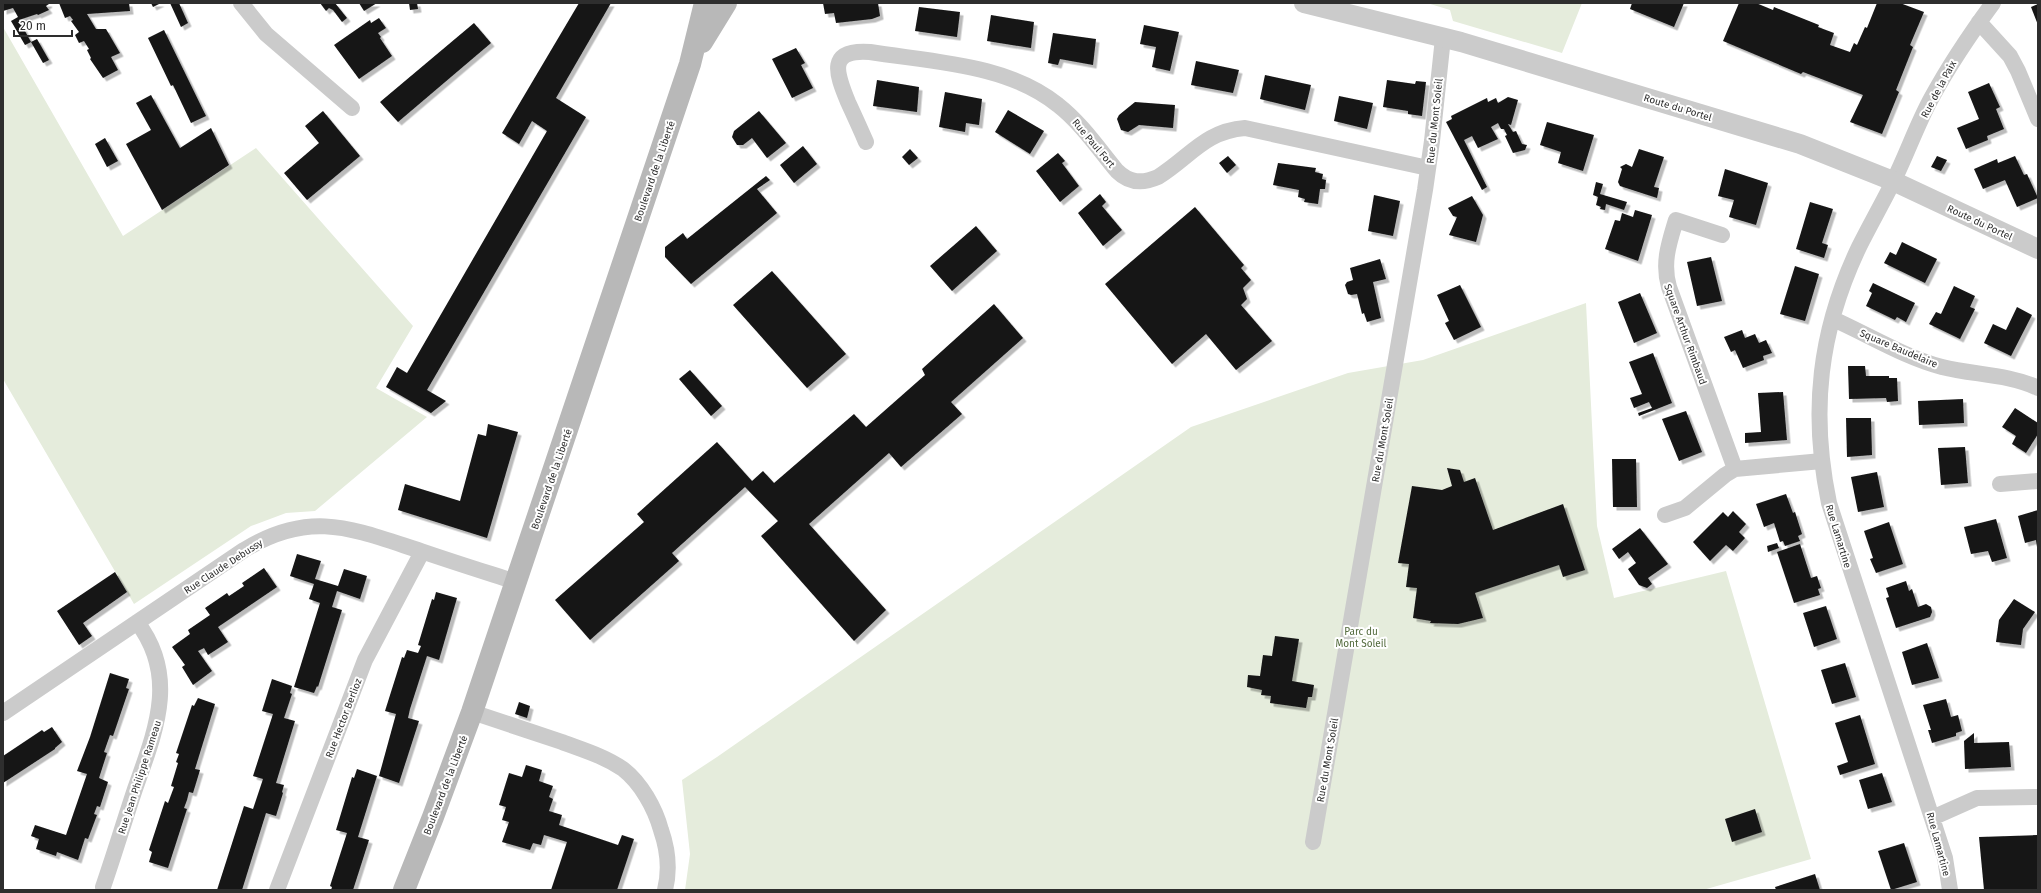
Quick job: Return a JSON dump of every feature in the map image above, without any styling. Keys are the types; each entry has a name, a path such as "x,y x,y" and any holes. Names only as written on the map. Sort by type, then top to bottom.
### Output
{"main road":[{"name":"Boulevard de la Liberté","path":"404,890 434,817 472,712 690,64 705,3"},
{"name":"Boulevard de la Liberté","path":"690,64 726,3"}],"street":[{"path":"241,3 266,34 352,108"},
{"path":"707,33 716,3"},
{"name":"Route du Portel","path":"1304,3 1443,38 1782,138 1845,160 2038,249"},
{"name":"Rue de la Paix","path":"1893,181 1931,97 1954,58 1993,3"},
{"path":"1979,22 2010,56 2018,71 2038,119"},
{"name":"Rue du Mont Soleil","path":"1313,842 1428,168 1443,38"},
{"name":"Rue Paul Fort","path":"866,142 837,75 838,63 842,57 854,52 870,52 987,70 1026,84 1051,99 1066,112 1123,177 1135,182 1150,180 1158,177 1213,135 1229,130 1245,128 1428,168"},
{"name":"Rue Lamartine","path":"1893,181 1859,247 1833,319 1823,362 1819,390 1822,461 1829,503 1836,528 1945,858 1950,890"},
{"name":"Square Arthur Rimbaud","path":"1722,235 1676,220 1666,251 1665,271 1669,287 1735,469"},
{"name":"Square Baudelaire","path":"1833,319 1930,363 1953,369 2010,379 2038,388"},
{"path":"1665,515 1685,508 1725,475 1735,469 1822,461"},
{"path":"2000,484 2038,481"},
{"name":"Rue Claude Debussy","path":"3,713 254,545 272,536 296,528 318,526 341,527 362,532 516,582"},
{"name":"Rue Hector Berlioz","path":"277,890 365,660 422,552"},
{"name":"Rue Jean Philippe Rameau","path":"103,887 156,729 159,712 160,684 157,661 150,641 137,622"},
{"path":"472,712 597,755 624,770 639,787 651,805 660,824 667,856 667,877 665,890"},
{"path":"1932,818 1977,798 2038,797"}],"green space":[{"path":"1427,3 1582,3 1562,53 1453,21 1450,10"},
{"path":"3,27 123,236 256,148 413,326 376,388 427,417 315,511 286,513 251,526 134,604 3,379"},
{"name":"Parc du Mont Soleil","path":"1586,303 1597,526 1614,598 1726,571 1811,859 1703,890 685,890 690,854 682,780 1191,427 1348,373 1423,360"}],"building":[{"path":"3,3 49,4 46,6 49,10 38,15 37,14 19,20 31,42 25,45 11,21 18,17 13,8 3,11"},
{"path":"59,3 129,3 130,11 87,14 96,29 106,29 120,53 111,57 118,70 103,78 90,59 91,58 87,50 89,49 84,41 79,43 75,35 79,32 71,21 73,20 70,16 65,18"},
{"path":"151,3 161,3 153,7"},
{"path":"170,3 179,3 188,23 181,27"},
{"path":"320,3 335,3 347,18 342,22 333,10 329,8 326,11"},
{"path":"359,3 377,3 364,11"},
{"path":"409,3 417,3 418,9 410,10"},
{"path":"579,3 611,3 556,98 586,117 427,390 446,401 431,413 386,387 397,367 407,373 547,131 532,121 519,144 502,133"},
{"path":"823,3 878,3 880,16 872,19 836,23 834,13 825,14"},
{"path":"1632,3 1684,3 1674,27 1630,9"},
{"path":"1739,3 1756,3 1773,10 1774,7 1819,25 1818,27 1834,33 1830,45 1850,52 1854,43 1857,45 1865,27 1867,28 1877,3 1900,3 1924,12 1910,45 1913,47 1896,90 1899,92 1882,134 1850,122 1863,95 1803,72 1801,74 1723,41"},
{"path":"2038,4 2038,25 2031,7"},
{"path":"919,7 960,12 957,37 915,31"},
{"path":"991,15 1034,22 1031,48 987,41"},
{"path":"379,18 386,28 378,33 392,56 359,79 334,45 370,20 371,23"},
{"path":"474,23 491,43 398,122 380,102"},
{"path":"1144,25 1179,32 1170,71 1152,67 1156,47 1140,44"},
{"path":"164,30 206,116 191,123 148,38"},
{"path":"1053,33 1096,39 1093,65 1060,59 1058,65 1048,63"},
{"path":"37,39 49,60 43,63 31,42"},
{"path":"796,48 805,63 801,65 813,88 792,98 772,59"},
{"path":"1196,61 1239,70 1233,93 1191,85"},
{"path":"1265,75 1311,85 1305,110 1260,99"},
{"path":"877,80 919,87 917,112 873,106"},
{"path":"1387,80 1415,84 1416,81 1426,82 1422,116 1408,114 1408,111 1383,107"},
{"path":"1989,83 2000,107 1996,109 2004,129 1987,136 1988,140 1966,149 1957,128 1979,119 1968,92"},
{"path":"945,92 982,99 979,125 966,123 965,132 939,127"},
{"path":"151,95 180,148 211,128 229,165 162,210 126,144 151,130 136,103"},
{"path":"1339,96 1373,103 1367,129 1334,121"},
{"path":"1508,97 1518,100 1511,125 1508,124 1513,132 1516,131 1522,144 1527,145 1525,150 1513,153 1505,136 1507,135 1504,129 1501,129 1498,123 1491,127 1498,139 1478,148 1472,136 1464,140 1487,187 1482,190 1446,122 1452,119 1451,116 1487,98 1488,102 1496,98 1498,103"},
{"path":"1135,102 1175,105 1173,128 1139,125 1128,132 1121,130 1117,119 1119,115"},
{"path":"1008,110 1044,131 1030,154 995,132"},
{"path":"323,111 360,156 307,200 284,173 319,143 305,126"},
{"path":"759,111 786,143 767,158 752,138 743,145 737,145 732,137 734,131"},
{"path":"1547,122 1594,135 1583,171 1558,163 1561,152 1540,145"},
{"path":"105,138 118,161 107,167 95,144"},
{"path":"803,146 817,164 794,183 780,165"},
{"path":"910,149 918,158 909,165 902,157"},
{"path":"1639,149 1664,157 1654,187 1659,188 1657,198 1620,186 1618,182 1622,169 1620,167 1626,164 1632,167"},
{"path":"1058,153 1065,161 1062,163 1079,186 1060,202 1036,171"},
{"path":"1228,156 1236,165 1227,173 1219,163"},
{"path":"1937,156 1947,160 1941,171 1931,167"},
{"path":"2015,156 2024,175 2027,174 2038,198 2017,207 2005,180 1983,189 1974,169 1997,159 1998,163"},
{"path":"1278,163 1316,168 1315,172 1323,174 1322,179 1326,180 1325,189 1320,189 1318,204 1304,202 1305,199 1298,197 1299,190 1273,185"},
{"path":"1725,169 1768,183 1756,225 1729,217 1734,200 1718,196"},
{"path":"766,176 770,180 757,189 777,213 691,284 665,257 665,247 683,233 687,239"},
{"path":"1596,182 1603,184 1600,194 1627,202 1624,210 1606,204 1605,210 1600,209 1601,207 1596,205 1598,197 1593,195"},
{"path":"1100,194 1106,202 1102,206 1122,230 1103,246 1078,213"},
{"path":"1374,195 1400,201 1393,236 1368,231"},
{"path":"1472,196 1483,215 1476,242 1449,235 1457,217 1453,216 1448,208"},
{"path":"1810,202 1833,209 1822,243 1828,245 1824,258 1796,249"},
{"path":"1195,207 1244,265 1241,268 1251,280 1243,288 1247,299 1241,305 1272,341 1236,370 1206,334 1172,364 1105,284"},
{"path":"1635,210 1652,215 1638,261 1605,249 1615,220 1620,221 1622,213 1633,217"},
{"path":"976,226 997,251 952,291 930,266"},
{"path":"1902,242 1937,259 1925,283 1884,263 1890,252 1896,255"},
{"path":"1711,257 1722,301 1697,306 1687,262"},
{"path":"1380,259 1386,279 1373,282 1381,318 1367,322 1364,313 1362,314 1357,294 1348,294 1345,285 1347,282 1353,280 1350,268"},
{"path":"1795,266 1819,274 1805,321 1780,314"},
{"path":"772,271 846,354 807,388 733,305"},
{"path":"1873,283 1915,303 1906,322 1897,317 1895,320 1866,306 1872,293 1869,291"},
{"path":"1460,285 1481,327 1454,340 1445,323 1449,321 1437,295"},
{"path":"1954,286 1975,296 1970,307 1975,309 1960,339 1929,324 1936,312 1941,314"},
{"path":"1640,293 1657,333 1634,343 1618,302"},
{"path":"994,304 1023,338 951,402 962,414 901,467 889,453 809,524 886,610 854,641 761,536 778,521 745,487 672,553 679,561 590,640 555,600 644,522 637,514 717,442 752,481 763,471 774,483 854,414 866,427 925,375 922,369"},
{"path":"2017,307 2032,315 2011,356 1984,343 1993,324 2006,330"},
{"path":"1742,330 1745,338 1755,334 1759,343 1766,340 1772,353 1763,356 1764,360 1743,368 1735,350 1731,352 1724,337"},
{"path":"1653,353 1672,403 1639,416 1638,413 1652,408 1649,402 1634,408 1630,398 1642,394 1629,362"},
{"path":"1848,366 1865,366 1866,376 1889,376 1889,378 1897,378 1898,401 1887,402 1886,398 1849,399"},
{"path":"690,370 722,406 711,416 679,379"},
{"path":"1783,392 1787,440 1745,443 1745,433 1761,432 1758,393"},
{"path":"1963,399 1964,423 1919,425 1918,401"},
{"path":"2015,408 2038,423 2038,434 2026,453 2012,444 2016,436 2002,427"},
{"path":"1686,411 1702,452 1679,461 1662,419"},
{"path":"1846,418 1871,418 1872,455 1847,457"},
{"path":"488,424 518,432 487,538 398,510 405,484 460,501 478,434 486,436"},
{"path":"1965,447 1968,483 1941,485 1938,448"},
{"path":"1612,459 1636,459 1637,507 1613,507"},
{"path":"1447,468 1460,470 1464,482 1475,478 1493,530 1563,504 1585,570 1563,577 1559,565 1475,593 1483,618 1458,624 1430,623 1431,621 1413,618 1417,588 1406,587 1409,564 1398,563 1412,486 1442,490 1452,486"},
{"path":"1877,472 1884,507 1858,512 1851,477"},
{"path":"1786,494 1793,513 1795,512 1802,534 1798,536 1800,541 1785,546 1783,541 1780,542 1774,523 1764,527 1756,504"},
{"path":"2038,510 2037,547 2036,540 2025,543 2018,516"},
{"path":"1733,511 1746,524 1739,532 1745,538 1733,551 1726,545 1710,561 1693,542 1723,512 1728,517"},
{"path":"1996,519 2007,558 1992,562 1988,551 1971,554 1964,527"},
{"path":"1889,522 1903,564 1876,573 1870,559 1873,558 1864,531"},
{"path":"1640,528 1668,564 1648,578 1652,584 1647,588 1639,585 1628,569 1636,563 1628,552 1619,559 1612,549"},
{"path":"1777,543 1779,548 1768,552 1767,546"},
{"path":"1800,544 1811,578 1817,576 1821,588 1818,589 1820,595 1794,603 1777,552"},
{"path":"297,554 321,561 315,579 338,586 344,569 367,576 360,599 337,591 332,607 342,610 318,687 317,686 314,693 294,687 320,603 309,599 314,584 290,576"},
{"path":"264,568 277,587 218,627 228,642 208,655 204,648 198,651 212,671 193,685 182,667 185,665 172,647 190,634 188,630 210,615 205,608 227,593 229,596 244,586 242,583"},
{"path":"115,572 127,592 83,623 92,636 79,645 57,611"},
{"path":"1906,581 1909,591 1912,589 1918,607 1926,604 1931,607 1932,612 1930,617 1896,628 1886,598 1889,597 1886,588"},
{"path":"436,592 457,598 439,660 427,656 410,709 408,718 419,721 399,783 379,776 396,714 385,711 402,657 404,658 407,650 418,653 421,646 418,645 432,599 434,600"},
{"path":"2014,599 2035,612 2023,629 2021,645 1996,642 1999,620"},
{"path":"1826,606 1837,639 1814,647 1803,613"},
{"path":"1275,636 1299,639 1292,681 1314,685 1312,697 1308,697 1306,708 1270,703 1271,696 1261,695 1262,690 1247,687 1248,675 1260,676 1263,655 1272,656"},
{"path":"1927,643 1939,678 1912,685 1902,652"},
{"path":"1845,663 1856,697 1832,704 1821,670"},
{"path":"110,673 129,679 126,688 129,689 113,736 110,735 104,752 107,753 99,778 108,782 100,807 97,806 94,814 97,815 88,839 85,838 78,860 57,852 56,856 36,849 39,839 31,836 35,825 66,835 87,774 77,771 90,737"},
{"path":"272,679 292,686 290,693 292,694 284,718 295,721 276,783 284,785 283,793 276,816 266,813 242,890 217,890 244,806 253,809 263,779 253,776 273,714 262,711"},
{"path":"198,698 215,704 195,769 200,770 193,793 189,792 184,808 187,809 168,868 149,862 152,852 149,850 165,801 168,803 174,787 171,786 178,763 176,762 179,754 176,753 192,705 194,706"},
{"path":"1946,699 1951,717 1958,715 1962,731 1956,733 1956,736 1932,743 1928,730 1931,730 1923,705"},
{"path":"519,702 530,706 527,718 515,714"},
{"path":"1860,715 1875,764 1840,775 1837,766 1848,762 1835,723"},
{"path":"52,727 62,742 55,749 3,783 3,756 42,730 44,732"},
{"path":"1974,733 1974,743 2009,742 2011,767 1965,769 1964,741"},
{"path":"526,765 542,770 539,781 553,786 549,797 553,799 549,811 562,815 559,825 618,845 622,835 634,839 617,890 551,890 567,842 544,835 541,845 533,843 530,850 502,842 509,822 502,820 506,807 499,805 509,773 522,777"},
{"path":"357,769 377,776 358,837 369,840 353,890 331,890 332,887 330,886 347,833 336,830 352,777 354,778"},
{"path":"1882,773 1892,802 1868,809 1859,780"},
{"path":"1755,809 1762,832 1732,842 1725,819"},
{"path":"2038,835 2038,890 1984,890 1979,837"},
{"path":"1904,843 1917,882 1891,890 1878,851"},
{"path":"1815,874 1820,890 1776,890 1775,887"}]}
